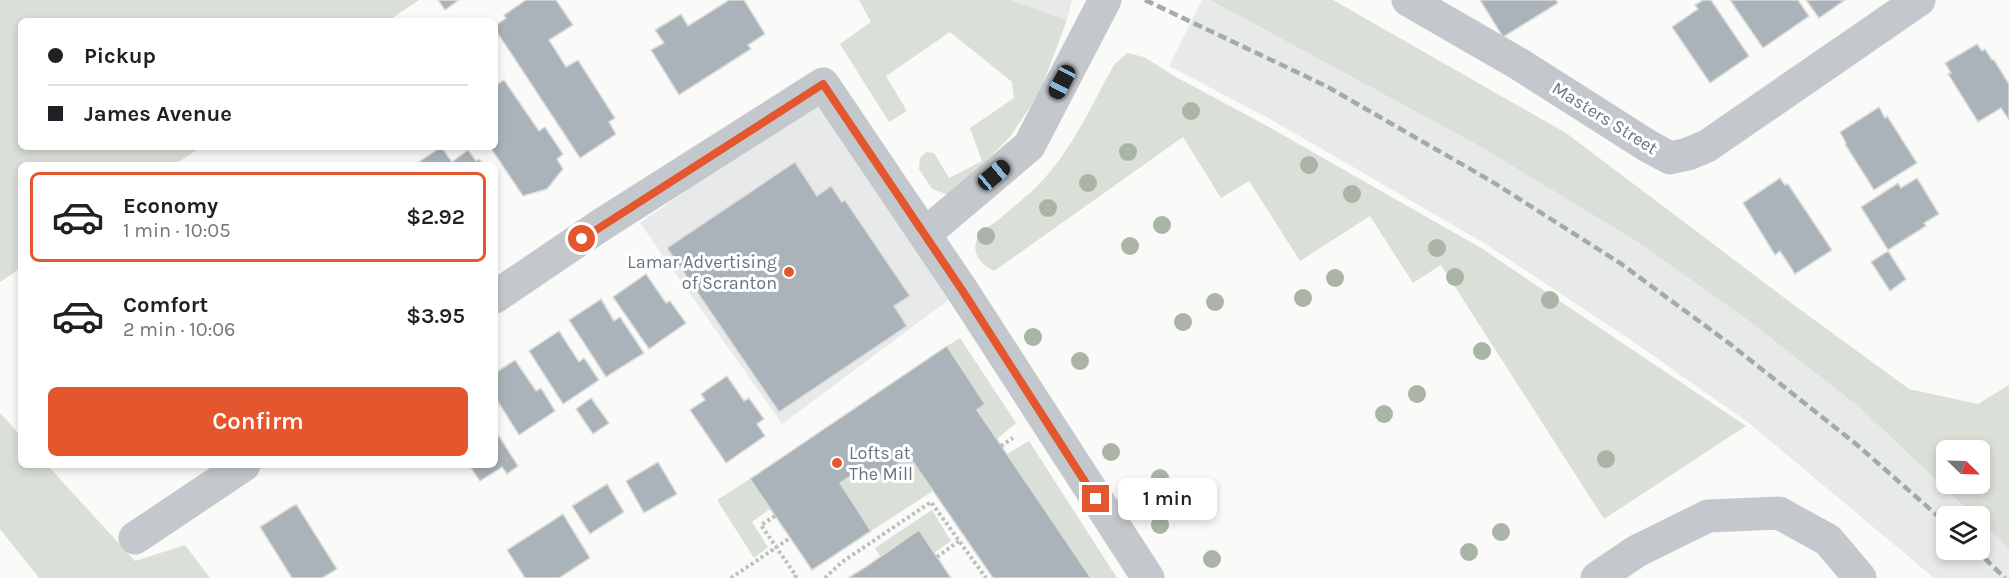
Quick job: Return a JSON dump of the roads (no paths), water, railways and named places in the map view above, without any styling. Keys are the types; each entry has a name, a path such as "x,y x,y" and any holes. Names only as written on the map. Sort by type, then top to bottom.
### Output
{"street":[{"path":"925,234 1029,146 1105,0"},
{"name":"Masters Street","path":"1425,3 1670,158 1707,146 1919,0"},
{"path":"498,295 601,225 823,84 925,234 1148,578"},
{"path":"135,538 240,468"},
{"path":"1597,578 1637,551 1708,516 1779,513 1828,540 1860,578"}],"railway":[{"path":"1145,0 1326,86 1491,181 1620,263 1730,344 1856,444 1936,514"},
{"path":"1986,560 2005,578"}],"place":[{"name":"Lamar Advertising of Scranton","path":"789,272"},
{"name":"Lofts at The Mill","path":"837,463"}]}
